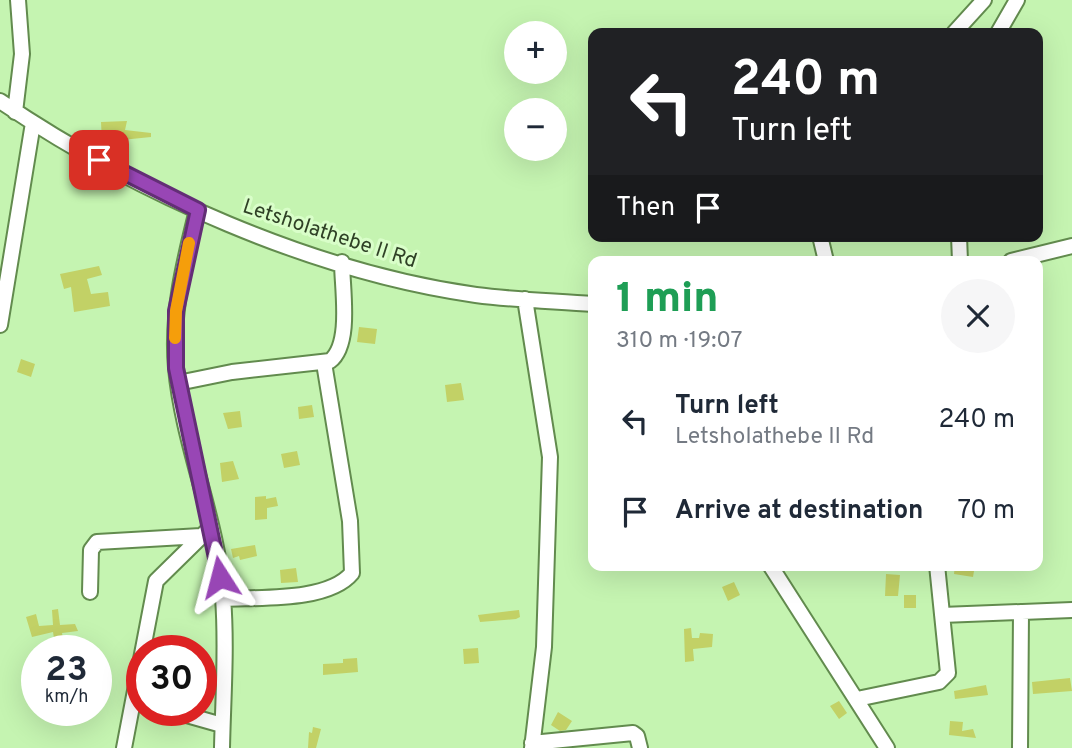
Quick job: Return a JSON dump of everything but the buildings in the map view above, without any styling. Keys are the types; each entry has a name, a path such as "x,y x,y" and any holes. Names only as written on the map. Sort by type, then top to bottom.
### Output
{"street":[{"path":"15,111 22,54 18,0"},
{"path":"959,28 985,0"},
{"path":"1001,28 1017,0"},
{"name":"Letsholathebe II Rd","path":"0,101 33,123 198,210 297,249 425,285 525,299 588,304"},
{"path":"0,325 33,123"},
{"path":"198,210 176,311 178,383 206,531 223,599 222,748"},
{"path":"1031,256 1072,246"},
{"path":"178,383 232,372 324,363 337,354 342,339 342,262"},
{"path":"525,299 550,457 544,647 530,744 633,733 637,736 640,748"},
{"path":"223,599 307,594 337,586 352,573 350,521 324,363"},
{"path":"90,592 91,550 97,542 206,531"},
{"path":"148,635 156,581 206,531"},
{"path":"774,571 887,748"},
{"path":"857,699 943,681 947,673 938,571"},
{"path":"942,615 1072,610"},
{"path":"1020,748 1021,612"},
{"path":"217,723 222,724"},
{"path":"124,748 130,726"}],"slow traffic":[{"path":"175,338 176,311 189,243"}],"route":[{"path":"99,160 173,200 198,210 184,263 176,311 176,368 180,400 212,527 220,577"}]}
